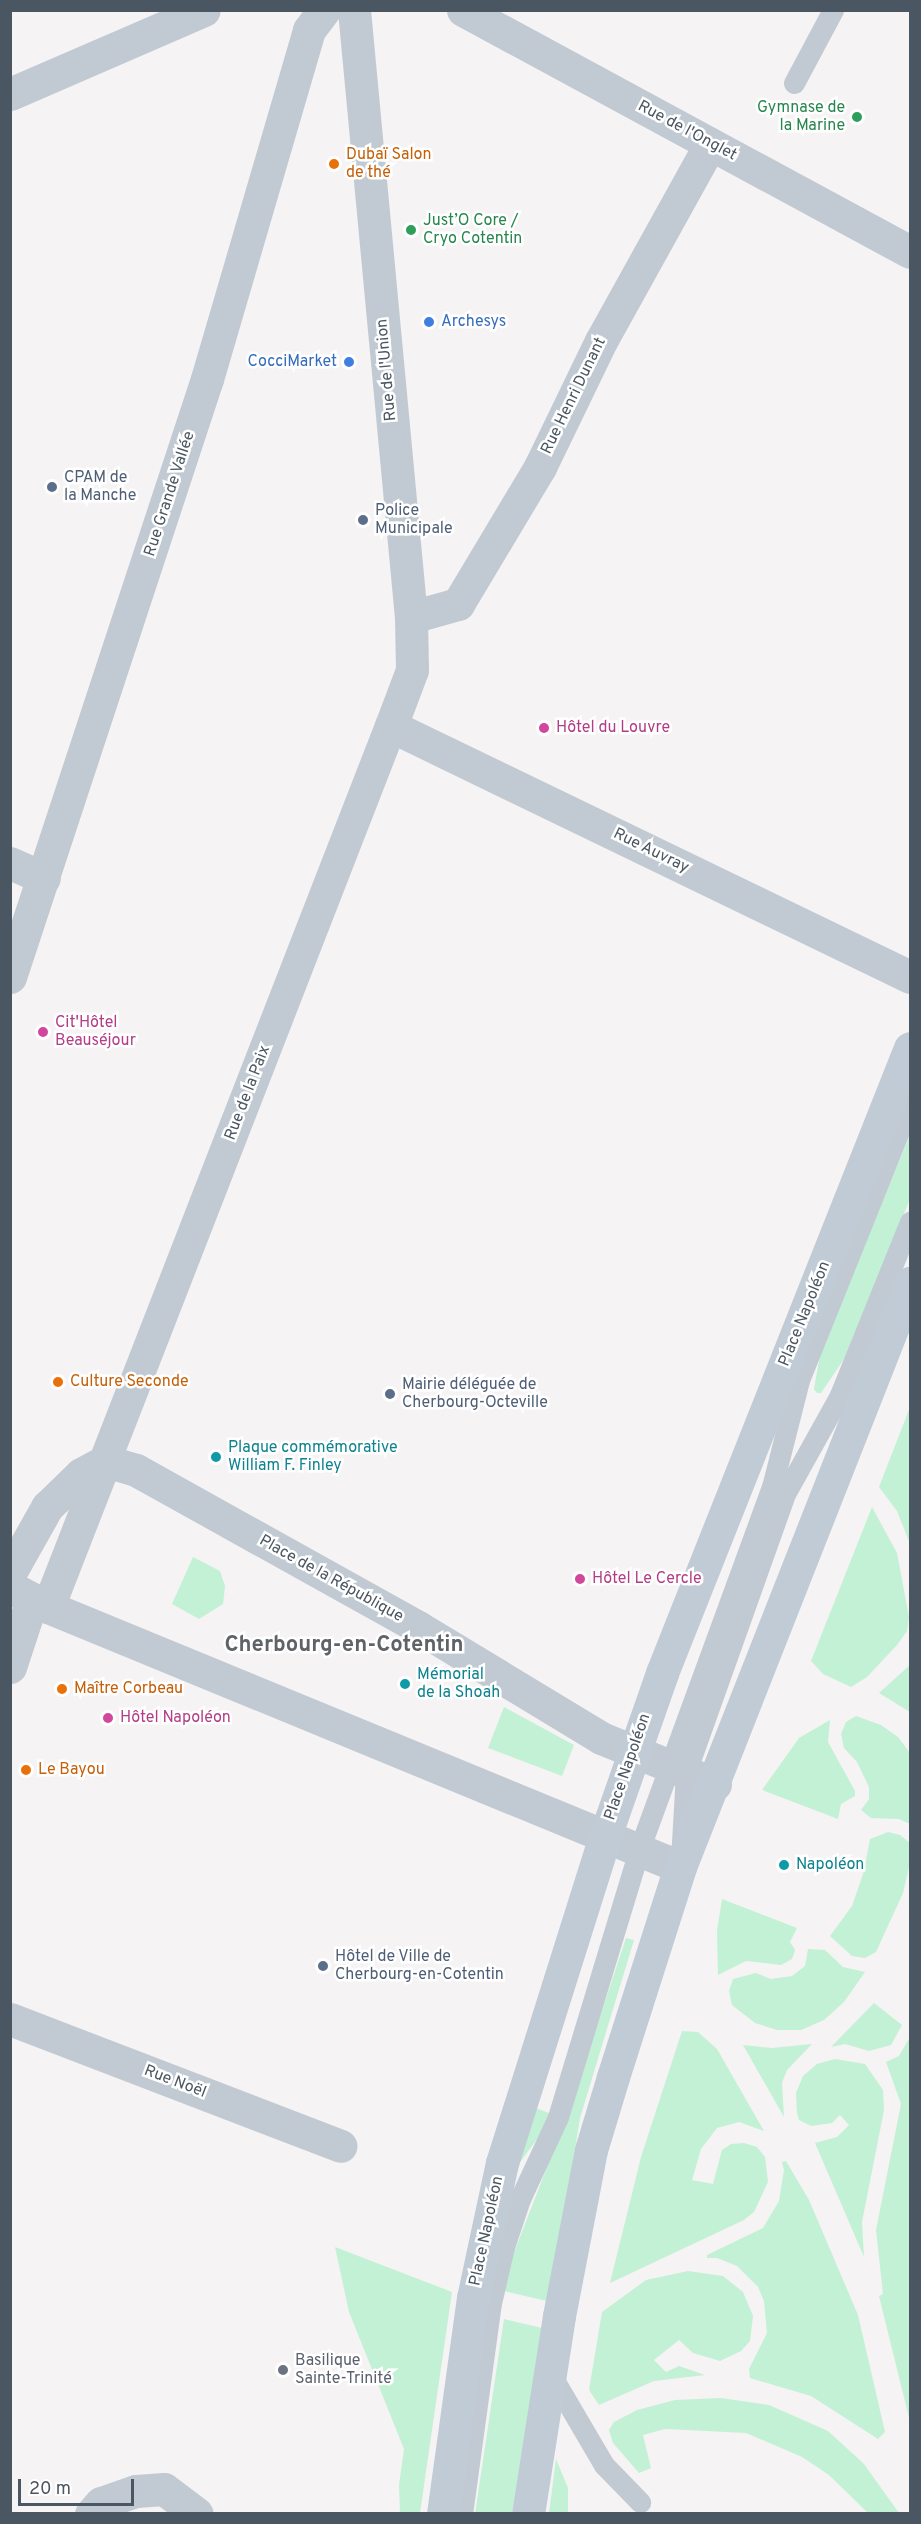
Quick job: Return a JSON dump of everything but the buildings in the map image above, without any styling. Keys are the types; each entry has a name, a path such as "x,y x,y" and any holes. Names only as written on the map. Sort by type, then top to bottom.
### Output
{"main road":[{"name":"Place Napoléon","path":"443,2514 473,2298 502,2163 605,1836 633,1751 910,1048"},
{"path":"528,2514 550,2372 591,2150 680,1867 690,1774 910,1283"}],"street":[{"path":"10,94 204,10"},
{"name":"Rue Grande Vallée","path":"10,977 207,379 309,30 324,10"},
{"name":"Rue de l'Union","path":"354,10 411,617 412,670 391,726"},
{"name":"Rue de l'Onglet","path":"463,10 910,252"},
{"name":"Rue Henri Dunant","path":"411,617 458,604 540,467 601,341 710,144"},
{"name":"Rue Auvray","path":"391,726 910,977"},
{"name":"Rue de la Paix","path":"105,1461 391,726"},
{"path":"10,863 44,878"},
{"path":"10,1574 55,1497 81,1474 105,1461"},
{"path":"10,1667 30,1598 105,1461"},
{"name":"Place de la République","path":"105,1461 136,1470 418,1628 601,1738 690,1774"},
{"path":"30,1598 680,1867"},
{"name":"Rue Noël","path":"10,2019 340,2146"},
{"path":"96,2508 136,2491 164,2489 197,2514"}],"lane":[{"path":"794,83 833,10"},
{"path":"690,1774 772,1487 799,1380 910,1104"},
{"path":"462,2514 491,2302 504,2247 520,2199 558,2117 639,1850 690,1774 785,1494 840,1395 910,1222"},
{"path":"550,2372 604,2465 640,2502"}],"green space":[{"path":"910,1135 910,1199 844,1359 821,1393 817,1393 814,1389 821,1349"},
{"path":"910,1407 910,1544 897,1511 879,1487"},
{"path":"872,1507 897,1553 909,1617 907,1631 897,1645 867,1677 851,1687 823,1674 811,1661"},
{"path":"193,1557 220,1571 225,1586 223,1604 199,1619 172,1604"},
{"path":"910,1665 910,1712 879,1693"},
{"path":"504,1707 574,1745 562,1776 488,1748"},
{"path":"856,1716 881,1725 898,1737 910,1753 910,1824 899,1819 871,1818 861,1810 869,1799 869,1787 857,1762 844,1748 841,1734 846,1722"},
{"path":"830,1720 828,1742 855,1791 855,1796 841,1804 838,1819 762,1790 799,1738"},
{"path":"888,1832 900,1835 910,1843 910,1863 903,1893 876,1952 865,1958 852,1956 830,1936 852,1906 864,1871 870,1839"},
{"path":"722,1899 797,1928 790,1942 795,1950 792,1959 781,1965 746,1961 718,1975 717,1931"},
{"path":"626,1938 634,1940 580,2118 551,2302 504,2291 513,2255 568,2113"},
{"path":"808,1949 825,1950 843,1967 865,1972 844,2002 824,2020 801,2030 777,2030 755,2023 732,2005 729,1991 733,1979 756,1973 771,1979 792,1976 805,1966"},
{"path":"874,2003 902,2025 891,2045 869,2051 845,2044 831,2047"},
{"path":"682,2031 698,2032 717,2049 764,2131 739,2122 717,2128 701,2149 692,2180 713,2184 722,2150 731,2144 744,2143 757,2147 765,2157 768,2182 754,2212 744,2220 610,2283 641,2157"},
{"path":"910,2037 910,2422 879,2296 883,2294 876,2230 901,2104 886,2062 899,2056"},
{"path":"812,2044 787,2070 782,2083 784,2117 743,2045 772,2048"},
{"path":"835,2059 865,2064 883,2090 884,2110 862,2222 864,2257 815,2143 837,2137 849,2125 840,2115 832,2123 811,2126 799,2120 797,2113 796,2093 803,2076 817,2064"},
{"path":"530,2106 549,2113 543,2131 518,2165"},
{"path":"786,2161 809,2200 858,2315 885,2432 878,2439 811,2396 750,2378 749,2369 767,2333 764,2301 758,2287 737,2266 717,2258 707,2258 707,2255 763,2228 779,2201 784,2170 782,2162"},
{"path":"335,2247 452,2292 420,2513 400,2513 399,2485 404,2449 349,2312"},
{"path":"688,2271 723,2276 743,2292 753,2316 750,2341 741,2351 720,2361 693,2353 679,2340 654,2360 666,2372 679,2366 705,2375 654,2381 599,2405 589,2390 602,2312 646,2280"},
{"path":"504,2319 542,2328 512,2513 475,2514"},
{"path":"721,2398 769,2405 828,2431 864,2464 899,2513 868,2513 829,2475 802,2457 746,2433 665,2429 643,2435 651,2468 639,2473 613,2443 609,2430 614,2422 637,2410 675,2400"},
{"path":"556,2459 568,2488 568,2513 549,2513"}],"place":[{"name":"Gymnase de la Marine","path":"857,117"},
{"name":"Dubaï Salon de thé","path":"334,164"},
{"name":"Just’O Core / Cryo Cotentin","path":"411,230"},
{"name":"Archesys","path":"429,322"},
{"name":"CocciMarket","path":"349,362"},
{"name":"CPAM de la Manche","path":"52,487"},
{"name":"Police Municipale","path":"363,520"},
{"name":"Hôtel du Louvre","path":"544,728"},
{"name":"Cit'Hôtel Beauséjour","path":"43,1032"},
{"name":"Culture Seconde","path":"58,1382"},
{"name":"Mairie déléguée de Cherbourg-Octeville","path":"390,1394"},
{"name":"Plaque commémorative William F. Finley","path":"216,1457"},
{"name":"Hôtel Le Cercle","path":"580,1579"},
{"name":"Mémorial de la Shoah","path":"405,1684"},
{"name":"Maître Corbeau","path":"62,1689"},
{"name":"Hôtel Napoléon","path":"108,1718"},
{"name":"Le Bayou","path":"26,1770"},
{"name":"Napoléon","path":"784,1865"},
{"name":"Hôtel de Ville de Cherbourg-en-Cotentin","path":"323,1966"},
{"name":"Basilique Sainte-Trinité","path":"283,2370"}],"district":[{"name":"Cherbourg-en-Cotentin","path":"344,1646"}]}
